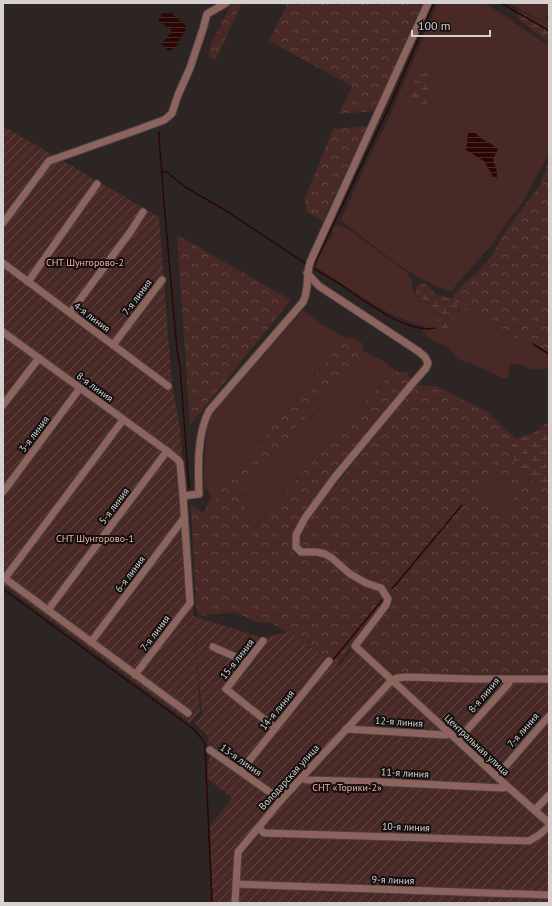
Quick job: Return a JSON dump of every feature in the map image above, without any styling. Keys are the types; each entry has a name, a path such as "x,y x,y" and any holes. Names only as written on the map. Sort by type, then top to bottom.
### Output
{"street":[{"path":"3,224 49,161 137,130 168,117 172,113 190,68 207,14 226,3"},
{"path":"185,521 183,496 199,494 198,474 202,429 209,411 303,302 307,294 307,273 311,260 428,3"},
{"path":"28,282 97,184"},
{"path":"70,313 131,231 143,212"},
{"name":"4-я линия","path":"3,263 168,386"},
{"name":"Центральная улица","path":"307,273 319,286 418,351 428,361 426,368 335,477 299,526 295,541 296,548 301,552 317,552 325,554 332,558 350,574 366,583 380,588 384,592 388,599 386,605 355,646 535,810 549,825"},
{"name":"7-я линия","path":"113,345 162,280"},
{"name":"8-я линия","path":"3,332 180,463 183,496"},
{"path":"3,405 39,358"},
{"name":"3-я линия","path":"3,492 80,388"},
{"path":"123,420 4,578 188,713"},
{"name":"5-я линия","path":"48,610 167,452"},
{"name":"7-я линия","path":"135,675 190,602 185,521"},
{"name":"6-я линия","path":"91,642 185,521"},
{"name":"15-я линия","path":"263,641 226,689 275,728"},
{"path":"213,647 247,662"},
{"name":"14-я линия","path":"240,771 329,661"},
{"path":"392,680 407,677 509,680 549,679"},
{"name":"Володарская улица","path":"235,903 238,852 281,800 392,680"},
{"name":"8-я линия","path":"458,740 509,683 509,680"},
{"name":"7-я линия","path":"497,776 549,716"},
{"name":"12-я линия","path":"346,729 446,735 451,734"},
{"name":"13-я линия","path":"210,750 281,800"},
{"name":"11-я линия","path":"302,778 307,780 508,787"},
{"path":"535,810 549,795"},
{"name":"10-я линия","path":"258,828 264,833 529,841 539,835 549,825"},
{"name":"9-я линия","path":"236,884 549,895"}],"green space":[{"path":"232,3 242,3 216,59 212,59 208,54 211,44"},
{"path":"278,3 423,3 374,111 339,114 352,86 269,41 286,6"},
{"path":"438,3 485,3 549,46 549,154 523,201 488,249 451,291 422,279 393,261 341,220 365,166 387,122"},
{"path":"508,3 549,3 549,9 545,20 542,21"},
{"path":"518,10 542,22 548,20 549,16 549,43 518,19"},
{"path":"426,69 431,70 434,86 432,97 426,105 421,107 409,100 407,97 417,78"},
{"name":"СНТ Шунгорово-1","path":"3,126 159,217 172,385 180,428 200,711 190,723 3,585"},
{"path":"367,126 323,221 307,212 305,198 333,129"},
{"path":"549,161 549,355 459,306 452,298 462,285 477,273 491,257 507,229 540,185"},
{"path":"336,225 346,228 407,272 412,283 412,289 418,297 434,309 436,322 449,328 459,311 459,306 549,355 549,369 530,369 519,364 514,364 509,366 509,378 502,378 469,362 462,361 457,358 448,347 428,338 423,332 424,326 403,319 383,309 320,270 316,267 318,259 332,236 333,229"},
{"path":"177,235 291,300 190,425"},
{"path":"420,284 425,284 437,295 452,298 458,305 456,315 444,333 438,332 435,328 435,310 416,294 416,288"},
{"path":"303,310 321,324 347,339 305,386 203,513 211,497 203,483 207,427 214,411"},
{"path":"354,338 362,343 363,351 239,495 254,529 316,456 382,383 396,371 408,373 410,380 334,474 297,524 293,541 294,554 317,553 380,589 387,599 323,683 328,658 272,623 256,622 235,612 199,616 196,605 191,505 203,513 305,386 347,339"},
{"path":"363,351 382,360 396,371 382,383 253,529 239,495"},
{"path":"416,385 436,386 486,411 516,439 512,449 513,459 523,476 549,488 549,674 407,675 392,677 359,645 390,606 393,599 389,590 360,578 333,557 303,549 299,546 300,535 308,519","holes":["491,478 496,479 505,486 512,495 515,505 513,510 506,512 498,511 485,502 481,489 484,483"]},
{"path":"545,424 549,425 549,488 523,476 513,459 512,449 516,439 538,431"},
{"path":"491,478 496,479 509,490 515,505 513,510 506,512 498,511 485,502 481,489 484,483"},
{"name":"СНТ «Торики-2»","path":"193,616 263,638 288,632 339,666 355,646 392,680 549,679 549,903 213,903 210,826 232,798 207,778 210,750 208,737 195,723 202,714"}],"shaded area":[{"path":"163,12 171,13 186,26 186,29 176,47 169,51 161,44 172,31 158,20"},
{"path":"468,133 476,133 478,136 498,149 493,159 497,171 497,179 493,177 484,161 466,150"}],"waterway":[{"path":"313,267 390,105 434,3"},
{"path":"501,3 548,30"},
{"path":"159,132 177,350 180,366 189,488"},
{"path":"163,172 167,172 185,187 225,210 305,263"},
{"path":"313,268 339,283 377,309 401,322 424,329 435,328"},
{"path":"533,344 549,354"},
{"path":"392,589 462,505"},
{"path":"3,589 192,728 203,740 205,746 212,903"},
{"path":"332,661 384,598"}],"park label":[{"name":"СНТ Шунгорово-2","path":"85,262"}]}
